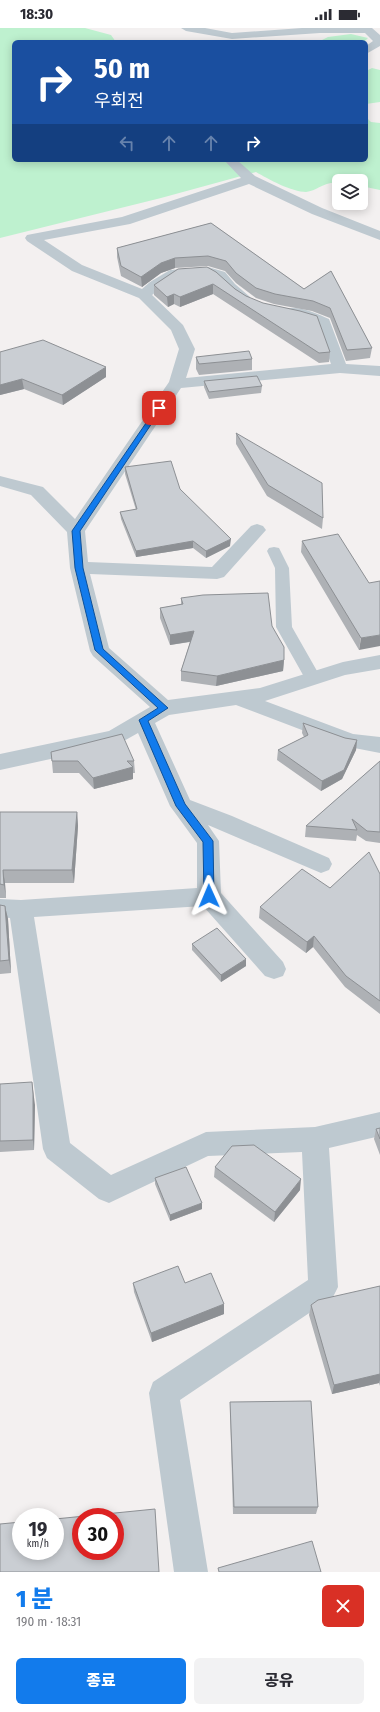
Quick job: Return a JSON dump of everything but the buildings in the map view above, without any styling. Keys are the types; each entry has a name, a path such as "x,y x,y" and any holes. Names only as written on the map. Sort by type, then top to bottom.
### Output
{"street":[{"path":"186,28 232,36 320,30 368,30 380,41 368,50"},
{"path":"232,162 250,179 317,211 380,236"},
{"path":"164,708 100,650 79,568 76,531 176,384 187,349 178,328 144,295 77,268 32,238 125,220 250,179"},
{"path":"144,295 155,285 175,273 208,271 220,276 230,287 250,302 306,315 324,322 340,368"},
{"path":"176,384 340,368 380,371"},
{"path":"0,481 37,491 76,531"},
{"path":"79,568 217,574 257,530"},
{"path":"0,762 115,737 164,708 261,696 343,669 380,662"},
{"path":"240,698 351,741 380,745"},
{"path":"143,720 181,806 208,841 209,896 274,969"},
{"path":"181,806 224,822 322,864"},
{"path":"209,896 10,908 57,1149 109,1190 206,1144 314,1139 380,1124"},
{"path":"191,1572 164,1393 324,1287 314,1139"}],"lane":[{"path":"274,550 282,568 284,627 314,678"}],"green space":[{"path":"0,28 85,28 111,35 115,40 12,40 12,162 368,162 368,119 371,122 380,123 380,190 368,187 368,174 332,174 332,183 306,192 280,185 256,172 161,198 0,238"},
{"path":"351,34 368,38 366,40 322,40 328,37"},
{"path":"372,68 380,70 380,102 368,104 368,70"}],"route":[{"path":"159,408 76,531 79,568 100,650 164,708 143,720 181,806 208,841 209,896"}]}
